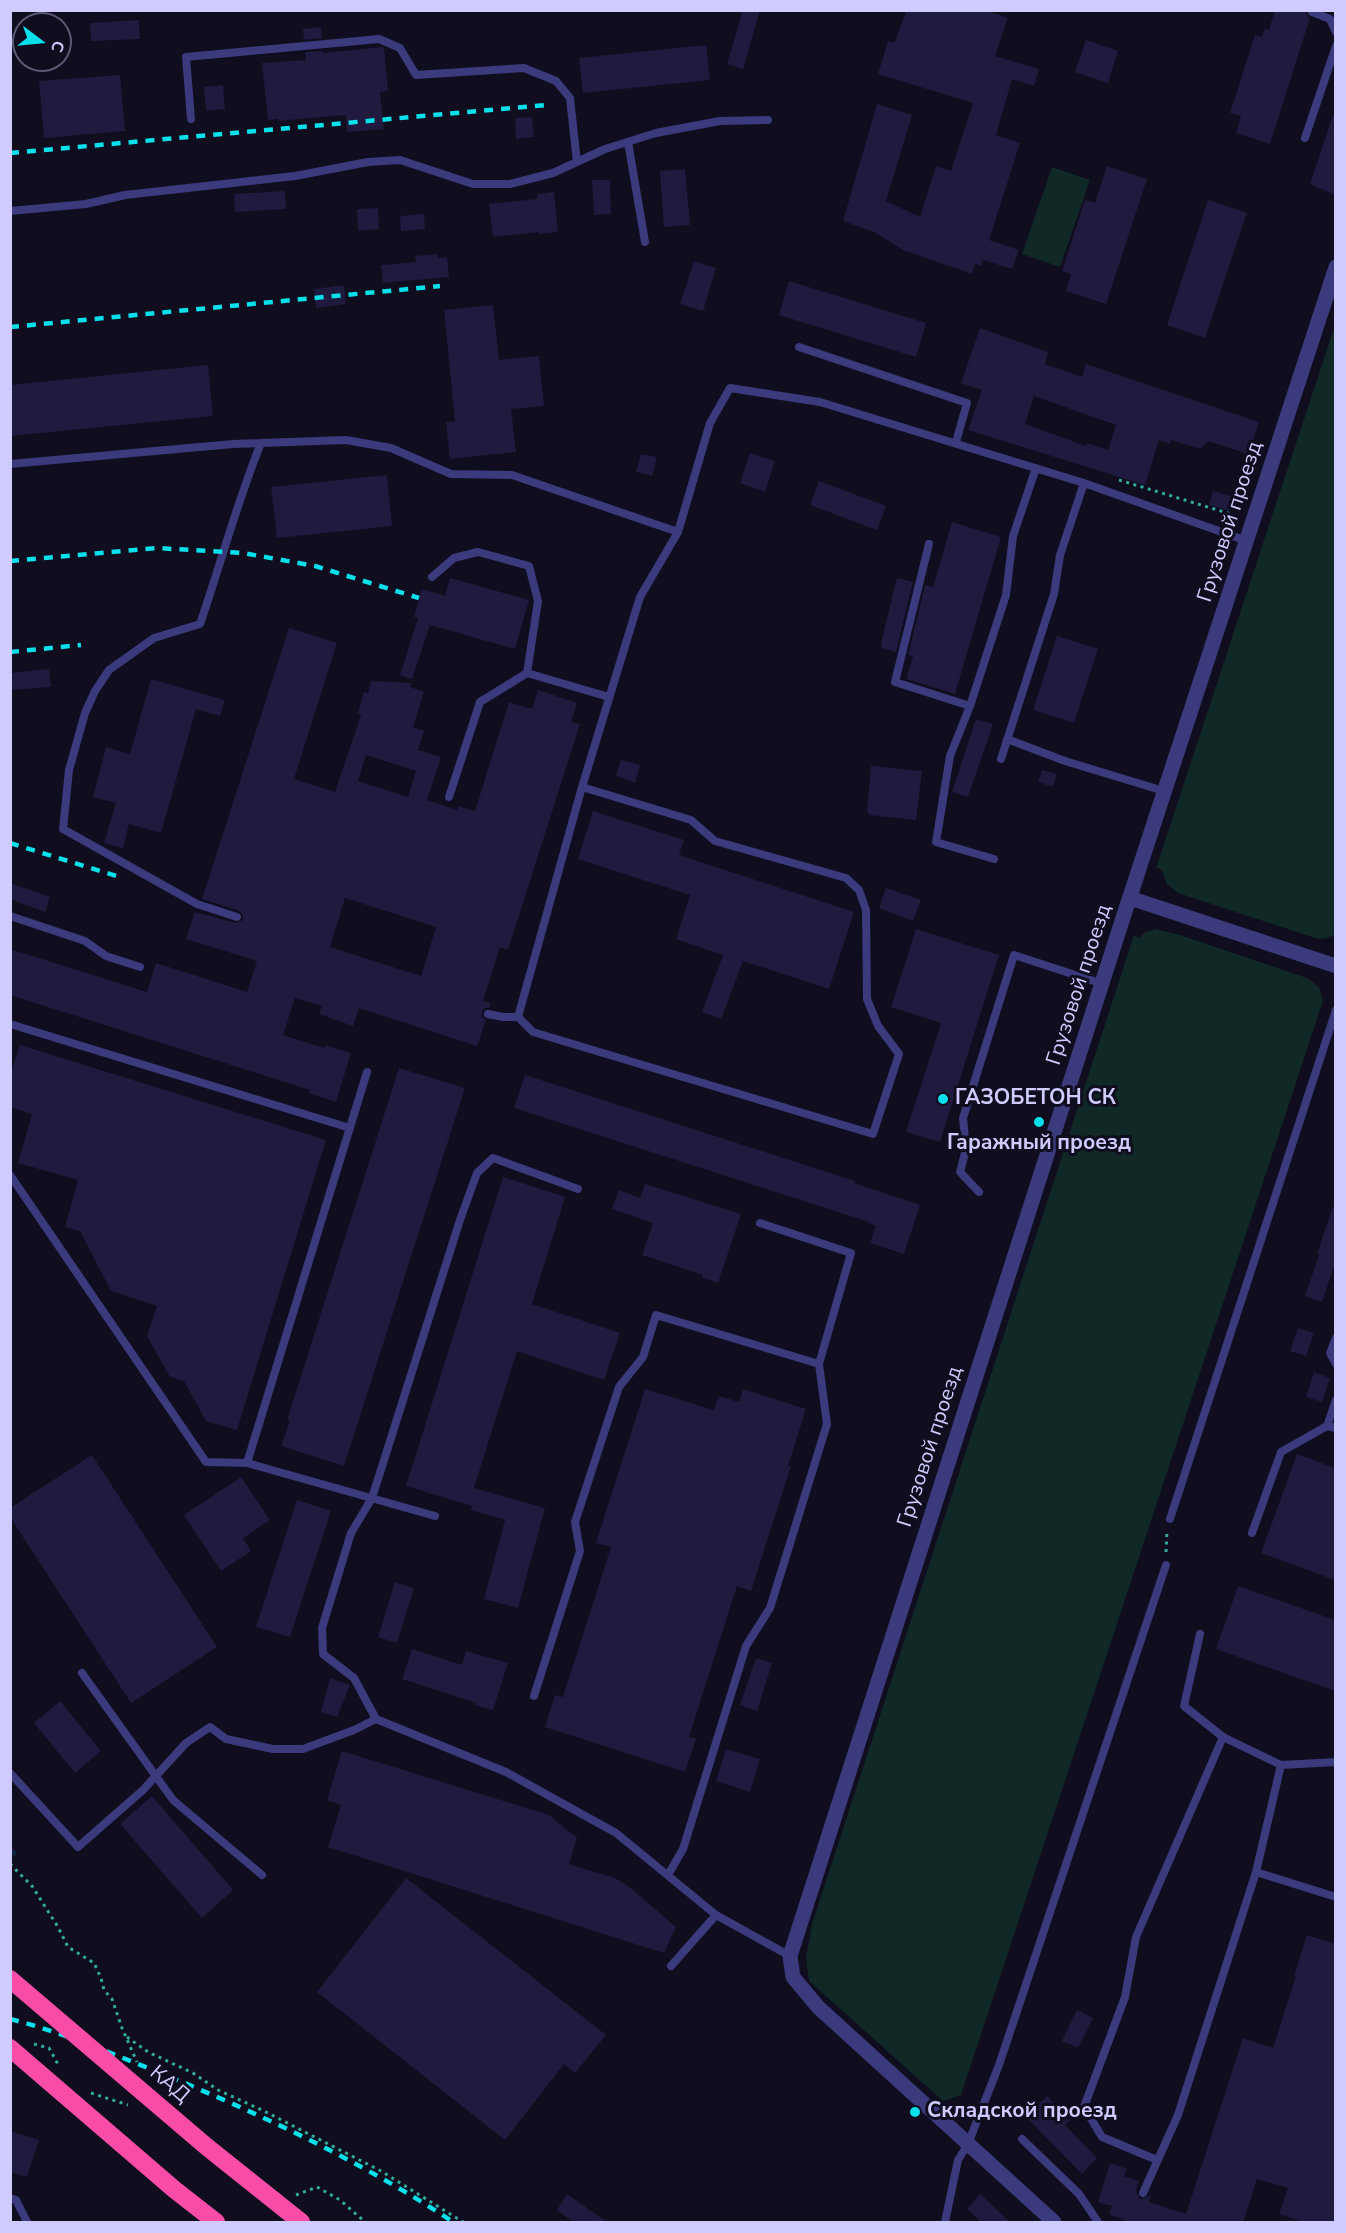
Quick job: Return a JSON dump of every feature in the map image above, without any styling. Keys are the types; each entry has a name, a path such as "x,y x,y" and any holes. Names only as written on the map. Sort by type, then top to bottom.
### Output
{"highway":[{"name":"КАД","path":"10,1978 207,2147 301,2223"},
{"path":"10,2048 216,2223"}],"street":[{"name":"Грузовой проезд","path":"790,1956 1164,791 1335,267"},
{"path":"1130,898 1335,966"},
{"path":"790,1956 793,1977 818,2007 1054,2223"}],"lane":[{"path":"1312,12 1330,20 1335,32"},
{"path":"191,119 186,57 379,39 400,48 416,75 524,68 556,81 570,98 577,162"},
{"path":"1305,138 1335,46"},
{"path":"10,211 86,204 125,195 295,176 368,162 400,160 473,184 510,184 554,173 577,162 656,133 720,121 768,120"},
{"path":"628,142 645,242"},
{"path":"799,348 968,403 956,442"},
{"path":"518,1017 582,787 640,597 678,532 710,423 730,388 820,402 956,442 1084,483 1247,541"},
{"path":"10,464 261,443 346,440 391,448 451,474 512,475 678,532"},
{"path":"237,917 197,904 63,829 69,770 95,691 109,670 154,638 200,624 225,551 238,502 261,443"},
{"path":"994,859 936,842 950,756 970,706 1006,596 1013,536 1036,468"},
{"path":"1001,759 1053,594 1060,555 1084,483"},
{"path":"930,544 895,682 970,706"},
{"path":"432,578 454,558 478,552 529,566 538,601 527,673"},
{"path":"449,797 480,702 527,673 609,697"},
{"path":"1007,739 1065,761 1164,791"},
{"path":"488,1014 518,1017 533,1032 873,1134 899,1054 878,1026 867,999 866,910 859,890 846,878 715,841 691,820 582,787"},
{"path":"10,916 85,941 106,956 140,967"},
{"path":"979,1192 960,1172 966,1149 963,1118 1014,955 1103,984"},
{"path":"1170,1519 1335,1010"},
{"path":"10,1024 350,1128"},
{"path":"247,1463 367,1072"},
{"path":"578,1189 493,1158 477,1173 456,1231 372,1498 351,1533 322,1628 323,1654 354,1678 376,1719 506,1772 616,1833 716,1915 790,1956"},
{"path":"10,1174 206,1462 247,1463 435,1515"},
{"path":"668,1875 683,1849 746,1646 770,1608 827,1424 819,1364 851,1253 760,1223"},
{"path":"534,1696 579,1551 574,1522 619,1387 643,1357 656,1315 819,1364"},
{"path":"1335,1338 1330,1353 1335,1364"},
{"path":"1252,1533 1281,1452 1331,1427 1335,1400"},
{"path":"945,2223 958,2160 968,2144 999,2065 1166,1565"},
{"path":"1200,1634 1184,1706 1223,1737 1281,1765 1335,1762"},
{"path":"82,1673 173,1800 262,1875"},
{"path":"10,1773 78,1847 156,1777 186,1743 210,1727 226,1739 273,1749 303,1749 354,1730 376,1719"},
{"path":"1157,2160 1102,2137 1084,2107 1125,1997 1136,1937 1223,1737"},
{"path":"1143,2193 1178,2115 1256,1872 1281,1765"},
{"path":"1256,1872 1335,1897"},
{"path":"671,1966 716,1915"},
{"path":"1023,2139 1080,2194 1098,2223"},
{"path":"10,2198 16,2200 27,2223"}],"path":[{"path":"1166,1565 1166,1536 1170,1519"},
{"path":"10,1864 32,1886 68,1947 93,1963 102,1978 104,1990 112,1999 138,2064"},
{"path":"127,2037 148,2052 193,2073 218,2090 381,2171 463,2223"}],"green space":[{"path":"1052,167 1090,180 1060,267 1022,254"},
{"path":"1335,325 1336,934 1318,939 1178,893 1167,884 1161,869 1156,868"},
{"path":"1155,929 1180,935 1307,978 1319,987 1323,1001 961,2095 943,2101 809,1981 806,1958 812,1924 1134,935 1139,938"}],"building":[{"path":"743,10 760,10 743,69 727,64"},
{"path":"907,10 985,10 1008,18 995,56 1039,69 1034,86 1012,79 996,135 1020,143 989,240 1019,250 1012,269 983,260 981,266 975,264 972,274 903,250 874,232 843,221 877,104 912,115 886,201 920,217 936,166 951,171 973,103 878,74 888,41 894,43"},
{"path":"1275,10 1306,10 1310,18 1270,144 1236,133 1241,116 1230,113 1255,35 1262,37 1264,28 1269,30"},
{"path":"139,20 140,39 91,41 90,23"},
{"path":"321,27 322,38 304,40 303,29"},
{"path":"1086,40 1118,51 1108,83 1075,72"},
{"path":"706,45 710,80 583,93 579,58"},
{"path":"384,48 388,91 380,92 384,129 347,132 346,115 268,120 262,63 306,60 305,52 323,51 323,53"},
{"path":"120,75 125,131 44,138 39,81"},
{"path":"223,85 225,109 206,111 204,87"},
{"path":"1333,115 1335,116 1335,195 1310,184"},
{"path":"532,117 534,137 516,139 515,118"},
{"path":"1107,166 1147,179 1106,304 1066,291 1071,274 1062,271 1085,200 1095,203"},
{"path":"685,169 690,225 664,227 660,171"},
{"path":"592,180 610,180 611,214 594,215"},
{"path":"285,191 286,209 235,212 234,194"},
{"path":"554,192 558,232 493,237 489,204 537,199 537,194"},
{"path":"1208,200 1247,213 1205,338 1167,325"},
{"path":"378,208 379,229 358,231 357,209"},
{"path":"424,214 425,229 401,231 400,216"},
{"path":"437,254 438,258 447,257 449,277 383,283 381,265 416,262 415,256"},
{"path":"694,261 716,268 703,311 680,304"},
{"path":"789,281 926,323 916,357 779,315"},
{"path":"344,285 346,304 316,308 314,289"},
{"path":"493,305 499,360 539,356 544,406 511,409 516,452 450,459 446,422 455,421 444,310"},
{"path":"980,328 1048,352 1045,364 1082,377 1086,364 1259,422 1248,454 1208,441 1201,449 1171,440 1170,444 1159,440 1145,485 968,430 982,390 961,383","holes":["1034,396 1116,425 1108,450 1087,443 1086,446 1025,424"]},
{"path":"208,365 213,416 10,436 10,385"},
{"path":"750,453 775,461 765,492 740,483"},
{"path":"641,454 657,457 652,476 636,472"},
{"path":"387,475 392,526 277,538 271,487"},
{"path":"819,481 886,506 877,530 810,505"},
{"path":"1213,491 1234,497 1230,511 1209,505"},
{"path":"952,522 1001,537 955,694 906,679 913,656 908,655 925,585 933,587"},
{"path":"450,578 529,600 515,649 430,625 412,679 400,675 418,618 414,617 422,589 445,596"},
{"path":"897,578 913,582 896,652 882,648 881,643"},
{"path":"289,628 337,643 294,779 335,792 361,715 358,713 364,692 368,693 371,681 411,683 410,687 424,692 413,727 424,731 418,750 441,757 427,800 457,810 458,806 475,811 509,702 532,709 538,690 577,703 571,722 580,724 508,950 500,947 483,1001 491,1003 489,1008 485,1008 482,1012 482,1017 486,1020 477,1046 359,1008 353,1026 319,1014 322,1006 295,998 283,1035 324,1048 325,1045 351,1053 336,1102 309,1093 310,1090 10,995 10,949 147,992 156,963 247,992 257,961 186,939 195,912 236,923 243,920 240,911 202,899","holes":["366,755 416,771 408,797 358,781","345,898 436,927 421,976 330,947"]},
{"path":"1057,636 1098,649 1074,723 1033,710"},
{"path":"49,669 51,687 10,690 10,673"},
{"path":"151,679 225,700 220,716 196,709 161,833 129,824 123,848 104,843 116,803 93,797 106,747 130,754"},
{"path":"976,719 993,724 968,797 952,792"},
{"path":"621,760 640,765 635,783 616,776"},
{"path":"871,766 922,771 916,820 869,815 867,812"},
{"path":"1042,770 1057,774 1053,787 1038,782"},
{"path":"593,811 684,840 679,855 854,912 829,989 743,961 721,1019 702,1012 723,955 676,939 690,895 578,859"},
{"path":"10,883 50,897 45,912 10,899"},
{"path":"886,888 921,900 913,921 879,908"},
{"path":"916,929 999,955 940,1142 906,1132 941,1023 891,1007"},
{"path":"20,1045 326,1140 237,1430 206,1421 184,1381 170,1377 147,1336 157,1306 111,1291 80,1231 65,1227 78,1180 18,1163 32,1114 10,1107 10,1075"},
{"path":"399,1068 465,1088 344,1466 281,1446 290,1421 287,1420"},
{"path":"525,1075 855,1181 854,1183 920,1205 904,1254 870,1243 876,1226 863,1220 514,1108"},
{"path":"503,1177 565,1197 532,1304 620,1333 604,1380 517,1351 474,1488 545,1508 518,1608 484,1599 505,1520 471,1510 472,1506 406,1486"},
{"path":"645,1184 741,1214 718,1283 702,1278 703,1275 642,1255 653,1223 612,1209 619,1190 640,1198"},
{"path":"1333,1206 1335,1207 1335,1263 1322,1302 1305,1296"},
{"path":"1298,1328 1314,1333 1306,1356 1290,1351"},
{"path":"1314,1372 1330,1378 1322,1402 1306,1397"},
{"path":"645,1389 714,1410 719,1396 739,1402 743,1389 806,1409 788,1466 791,1466 751,1591 737,1586 689,1737 696,1739 685,1772 545,1727 555,1695 563,1697 611,1547 596,1543"},
{"path":"1297,1454 1335,1468 1335,1580 1261,1553"},
{"path":"92,1455 217,1647 131,1703 10,1517 10,1508"},
{"path":"241,1477 270,1520 243,1538 251,1551 221,1571 184,1515"},
{"path":"297,1500 331,1511 290,1637 256,1627"},
{"path":"395,1582 414,1588 397,1643 378,1637"},
{"path":"1238,1586 1335,1620 1335,1691 1216,1649"},
{"path":"412,1649 462,1665 466,1651 508,1663 493,1710 402,1679"},
{"path":"756,1658 772,1663 757,1711 740,1705"},
{"path":"330,1678 350,1685 337,1717 321,1712"},
{"path":"60,1701 101,1751 75,1773 34,1723"},
{"path":"726,1749 760,1759 750,1792 716,1781"},
{"path":"342,1751 549,1815 577,1838 569,1864 615,1878 632,1889 676,1927 664,1953 328,1847 341,1805 327,1800"},
{"path":"152,1796 233,1890 202,1918 120,1824"},
{"path":"406,1878 606,2035 575,2073 564,2064 505,2140 317,1992"},
{"path":"1307,1935 1335,1944 1335,2223 1306,2223 1279,2214 1288,2188 1257,2179 1243,2223 1125,2223 1125,2220 1109,2214 1112,2206 1098,2202 1110,2163 1127,2169 1124,2176 1139,2181 1136,2190 1140,2199 1151,2195 1149,2202 1186,2214 1243,2038 1273,2048"},
{"path":"1077,2010 1093,2018 1078,2048 1062,2041"},
{"path":"1047,2096 1070,2120 1065,2125 1097,2158 1082,2174 1026,2117"},
{"path":"10,2131 39,2140 27,2177 10,2172"},
{"path":"567,2194 608,2223 575,2223 557,2210"},
{"path":"980,2194 1011,2223 982,2223 967,2209"}],"waterway":[{"path":"10,1850 14,1853"}],"railway":[{"path":"10,153 546,105"},
{"path":"10,327 440,286"},
{"path":"10,561 156,548 243,553 315,566 419,598"},
{"path":"10,652 81,645"},
{"path":"10,843 123,878"},
{"path":"10,2019 97,2048 188,2084 266,2119 380,2177 453,2222"}],"place":[{"name":"ГАЗОБЕТОН СК","path":"943,1099"},
{"name":"Гаражный проезд","path":"1039,1122"},
{"name":"Складской проезд","path":"915,2112"}]}
